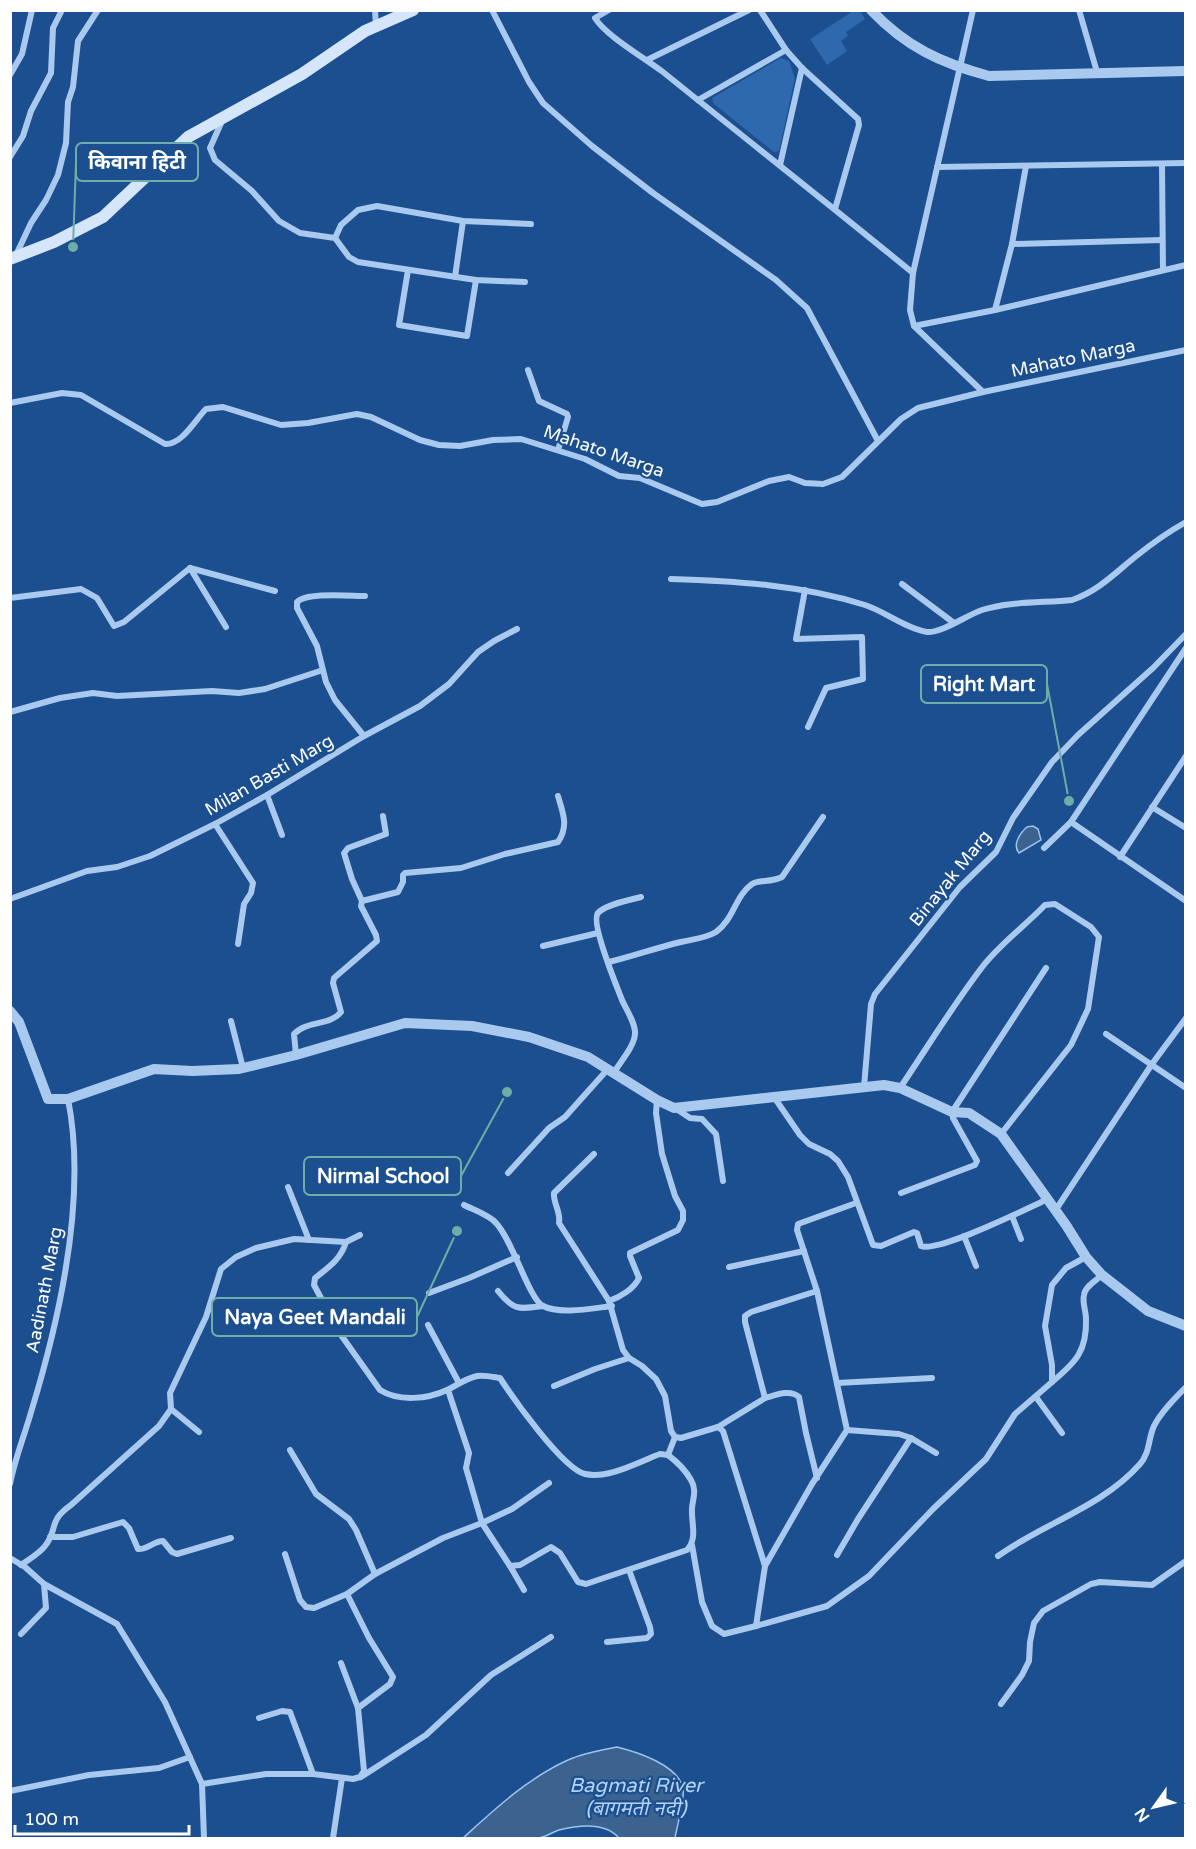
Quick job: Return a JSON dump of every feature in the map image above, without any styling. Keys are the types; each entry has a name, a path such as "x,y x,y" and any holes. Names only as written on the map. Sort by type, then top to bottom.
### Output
{"main road":[{"path":"13,258 54,242 103,217 188,137 302,74 365,31 413,10"}],"street":[{"path":"10,75 22,54 32,10"},
{"path":"10,157 23,136 31,111 51,73 53,28 62,10"},
{"path":"13,258 58,175 66,142 68,102 73,87 78,40 98,10"},
{"path":"375,10 376,26"},
{"path":"492,10 529,82 543,103 592,146 653,193 776,280 807,309 878,441"},
{"path":"609,10 595,18 600,27 698,100 913,273"},
{"path":"647,60 749,10"},
{"path":"760,10 786,50 802,68 858,119 859,125 835,209"},
{"path":"871,10 897,36 926,53 961,68 989,76 1185,71"},
{"path":"973,10 913,273 910,310 914,327 983,392"},
{"path":"1079,10 1097,72"},
{"path":"698,100 786,50"},
{"path":"780,165 802,68"},
{"path":"223,119 210,148 215,160 252,191 279,221 300,233 334,238 349,257 358,262 476,280 525,282"},
{"path":"938,167 1185,163"},
{"path":"1162,164 1163,270"},
{"path":"995,310 1012,244 1026,166"},
{"path":"334,238 341,225 358,210 377,206 463,220 531,224"},
{"path":"455,277 463,220"},
{"path":"1012,244 1162,240"},
{"path":"914,327 1185,265"},
{"path":"408,270 399,326 467,336 476,280"},
{"name":"Mahato Marga","path":"10,403 62,393 81,395 165,444 171,445 178,441 206,408 223,407 281,425 308,423 357,414 371,417 420,440 439,445 460,446 493,440 521,439 585,459 619,476 640,478 702,504 717,502 769,481 789,477 805,483 823,484 842,477 901,419 918,408 983,392 1185,350"},
{"path":"528,370 539,401 567,414 558,450"},
{"path":"671,579 723,581 805,590 866,605 927,632 937,631 973,614 1003,605 1065,600 1083,596 1107,581 1137,556 1185,522"},
{"path":"190,568 275,591"},
{"path":"10,598 81,589 97,598 114,626 118,626 190,568"},
{"path":"190,568 226,627"},
{"path":"902,584 954,622"},
{"path":"805,590 796,639 861,637 863,679 826,688 808,727"},
{"path":"364,736 335,700 323,670 317,646 297,608 297,602 310,597 365,596"},
{"name":"Milan Basti Marg","path":"10,899 87,871 117,867 150,856 215,824 364,736 420,706 449,684 478,652 517,629"},
{"name":"Binayak Marg","path":"864,1087 871,1004 875,994 960,887 996,852 1013,818 1052,762 1078,735 1153,668 1185,634"},
{"path":"1044,848 1071,822 1185,648"},
{"path":"10,712 60,698 93,693 117,696 212,691 239,693 265,689 323,670"},
{"path":"1119,857 1185,756"},
{"path":"267,795 282,835"},
{"path":"362,901 398,892 403,882 402,875 405,873 461,868 505,854 558,842 565,826 565,817 558,796"},
{"path":"1152,807 1185,828"},
{"path":"296,1055 294,1034 303,1027 331,1020 340,1015 334,978 377,940 361,906 362,901 344,853 348,848 386,834 383,816"},
{"path":"609,962 684,941 702,939 717,931 733,914 740,897 751,884 758,881 774,882 782,877 823,817"},
{"path":"1071,822 1185,901"},
{"path":"215,824 253,883 251,893 244,904 237,944"},
{"path":"508,1173 549,1128 565,1117 610,1072 633,1041 636,1031 614,980 598,933 596,917 604,908 641,897"},
{"path":"900,1088 983,966 1010,936 1032,920 1045,905 1055,904 1091,927 1099,937 1088,1009 1071,1045 1001,1134"},
{"path":"543,946 598,933"},
{"path":"901,1193 975,1165 977,1161 953,1118 952,1112 1046,968"},
{"path":"10,1011 19,1022 48,1099 68,1099 154,1069 192,1071 243,1068 405,1023 472,1026 529,1037 588,1058 690,1118 702,1119 716,1134 723,1181"},
{"path":"1055,1211 1185,1018"},
{"path":"231,1021 243,1068"},
{"path":"1106,1034 1185,1088"},
{"path":"674,1108 884,1085 900,1088 952,1112 969,1113 1001,1134 1086,1257 1102,1275 1148,1311 1185,1326"},
{"path":"774,1097 800,1135 809,1144 830,1154 838,1161 848,1177 873,1245 877,1246 911,1232 917,1233 921,1246 924,1248 964,1236 1046,1200"},
{"name":"Aadinath Marg","path":"10,1484 15,1459 32,1409 47,1352 74,1216 73,1139 68,1099"},
{"path":"498,1291 509,1305 519,1309 543,1306 571,1311 611,1304 636,1284 639,1278 630,1253 678,1230 683,1220 683,1211 675,1196 662,1154 656,1113 657,1100"},
{"path":"594,1154 556,1189 553,1197 560,1217 559,1223 611,1304 623,1350 629,1358 656,1379 665,1396 671,1431 675,1437 681,1438 718,1427 765,1398 789,1392 795,1393 799,1397 817,1478"},
{"path":"288,1187 309,1240"},
{"path":"756,1626 765,1566 847,1430 817,1291 797,1230 798,1224 856,1203"},
{"path":"464,1205 495,1221 507,1236 533,1295 543,1306"},
{"path":"1012,1216 1021,1239"},
{"path":"23,1566 42,1551 59,1513 71,1505 159,1426 171,1409 170,1393 206,1317 221,1269 236,1257 256,1248 294,1239 346,1242 360,1235"},
{"path":"964,1236 976,1266"},
{"path":"346,1242 342,1254 335,1263 315,1278 314,1284 341,1335 380,1390 390,1396 423,1398 479,1376 500,1378 513,1399 558,1454 583,1474 602,1475 660,1454 668,1455 692,1481 695,1491 692,1508 694,1535 692,1545 702,1602 712,1626 724,1634 827,1606 869,1576 986,1459 1015,1414 1071,1366 1080,1354 1087,1333 1083,1297 1086,1288 1102,1275"},
{"path":"729,1267 804,1251"},
{"path":"429,1293 517,1257"},
{"path":"1052,1382 1052,1365 1045,1326 1052,1285 1066,1268 1086,1257"},
{"path":"765,1398 745,1316 817,1291"},
{"path":"428,1325 459,1383"},
{"path":"554,1386 629,1358"},
{"path":"837,1383 932,1378"},
{"path":"998,1556 1016,1543 1111,1491 1141,1463 1150,1447 1154,1427 1185,1387"},
{"path":"448,1390 469,1453 466,1468 482,1523 524,1590"},
{"path":"1036,1397 1062,1433"},
{"path":"171,1409 199,1432"},
{"path":"718,1427 723,1431 765,1566"},
{"path":"847,1430 898,1434 911,1438 936,1453"},
{"path":"668,1455 675,1437"},
{"path":"837,1555 911,1438"},
{"path":"291,1450 316,1494 349,1519 375,1574"},
{"path":"285,1554 300,1600 306,1607 314,1608 346,1594 375,1574 443,1538 512,1509 549,1483"},
{"path":"50,1537 73,1537 123,1522 129,1528 138,1549 160,1541 177,1554 231,1538"},
{"path":"510,1566 520,1565 550,1547 560,1553 578,1582 586,1584 687,1550 692,1545"},
{"path":"10,1558 44,1584 117,1624 165,1702 202,1784 204,1839"},
{"path":"1001,1704 1022,1676 1029,1661 1029,1641 1034,1623 1043,1611 1091,1584 1100,1582 1152,1585 1168,1576 1185,1561"},
{"path":"607,1642 647,1638 651,1634 629,1570"},
{"path":"21,1634 46,1608 44,1584"},
{"path":"346,1594 393,1677 390,1684 358,1708"},
{"path":"202,1784 266,1774 313,1774 352,1779 360,1777 426,1735 491,1675 551,1637"},
{"path":"341,1663 358,1708 364,1771 360,1777"},
{"path":"259,1718 282,1711 291,1712 313,1774"},
{"path":"10,1791 89,1775 159,1768 190,1757"},
{"path":"333,1838 342,1778"}],"shaded area":[{"path":"853,11 860,11 865,19 846,32 848,36 841,41 847,51 827,65 810,39"},
{"path":"781,58 789,61 795,78 779,151 774,152 714,104 712,98"}],"water":[{"path":"1033,826 1038,829 1041,840 1019,853 1016,846 1027,827"},
{"name":"Bagmati River (बागमती नदी)","path":"617,1747 656,1761 680,1780 683,1799 675,1838 619,1838 607,1829 583,1826 559,1830 540,1838 510,1840 463,1838 512,1795 553,1767 580,1755"}],"place":[{"name":"किवाना हिटी","path":"73,247"},
{"name":"Right Mart","path":"1069,801"},
{"name":"Nirmal School","path":"507,1092"},
{"name":"Naya Geet Mandali","path":"457,1231"}]}
